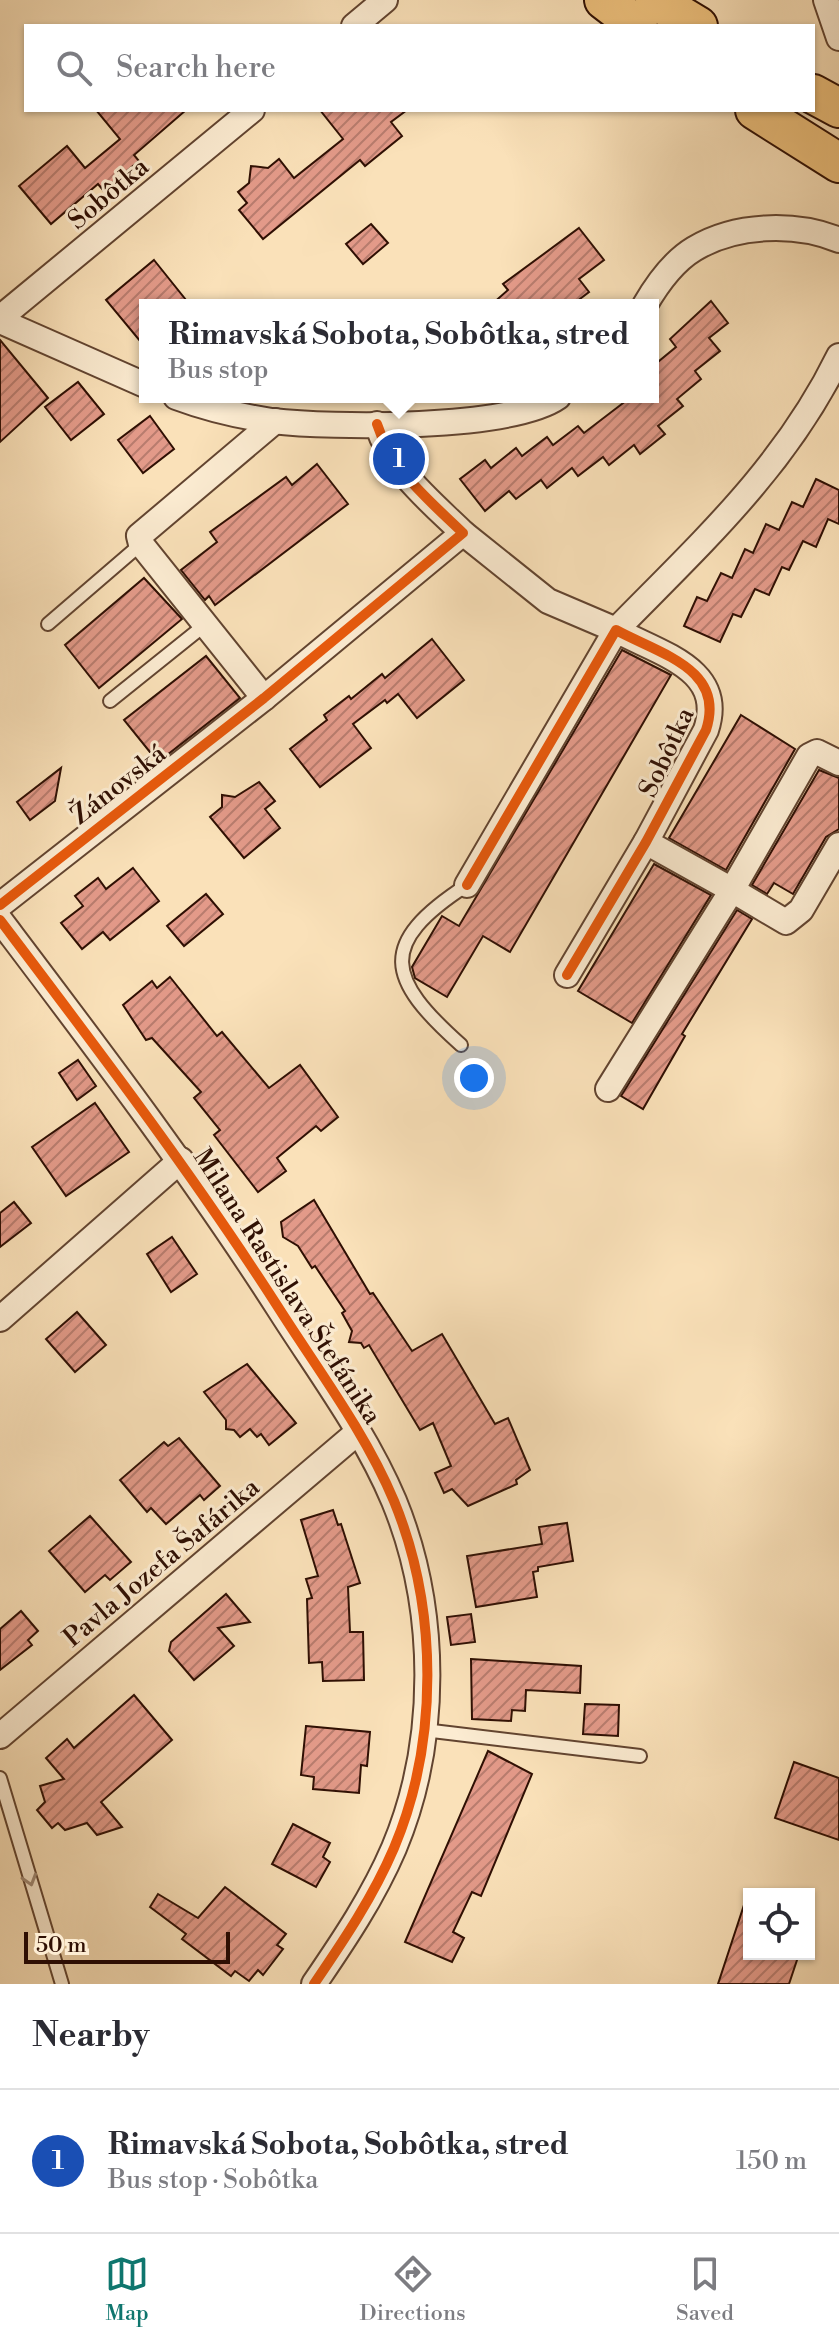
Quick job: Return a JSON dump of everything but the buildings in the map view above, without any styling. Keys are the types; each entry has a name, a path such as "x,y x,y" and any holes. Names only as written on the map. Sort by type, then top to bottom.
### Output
{"main road":[{"path":"604,0 635,24"},
{"path":"655,0 695,24"},
{"path":"815,95 839,108"},
{"path":"758,112 839,163"}],"street":[{"path":"356,24 385,0"},
{"path":"826,0 839,38"},
{"name":"Sobôtka","path":"139,382 0,320 250,112"},
{"path":"648,299 656,286 693,250 740,232 790,227 839,240"},
{"path":"467,885 616,630 744,501 789,442 839,356"},
{"path":"192,403 214,411 275,421 377,424 497,417 540,403"},
{"path":"275,421 139,536 141,544 264,698 463,533"},
{"name":"Sobôtka","path":"377,424 385,450 400,473 463,533 548,601 616,630 697,674 711,698 712,712 706,730 646,842 567,975"},
{"name":"Žánovská","path":"0,905 264,698"},
{"path":"608,1089 732,890 809,756 817,752 839,763"},
{"path":"646,842 786,922 801,910 839,845"},
{"name":"Milana Rastislava Štefánika","path":"0,920 181,1160 358,1432 394,1501 413,1560 423,1608 427,1666 424,1730 413,1790 395,1846 361,1915 314,1984"},
{"path":"0,1319 181,1160"},
{"name":"Pavla Jozefa Šafárika","path":"0,1736 358,1432"}],"lane":[{"path":"48,624 141,544"},
{"path":"110,701 206,624"},
{"path":"461,1045 429,1017 403,980 400,961 414,929 437,904 467,885"},
{"path":"424,1730 640,1756"},
{"path":"0,1778 62,1984"}],"cycle path":[{"path":"0,905 264,698 463,533 402,470 377,424"},
{"path":"467,885 616,630 685,666 707,692 710,709 706,730 646,842 567,975"},
{"path":"0,920 178,1159 325,1378 382,1475 408,1542 419,1585 425,1630 425,1719 419,1764 409,1807 386,1866 314,1984"}],"place":[{"name":"Rimavská Sobota, Sobôtka, stred","path":"399,459"}]}
